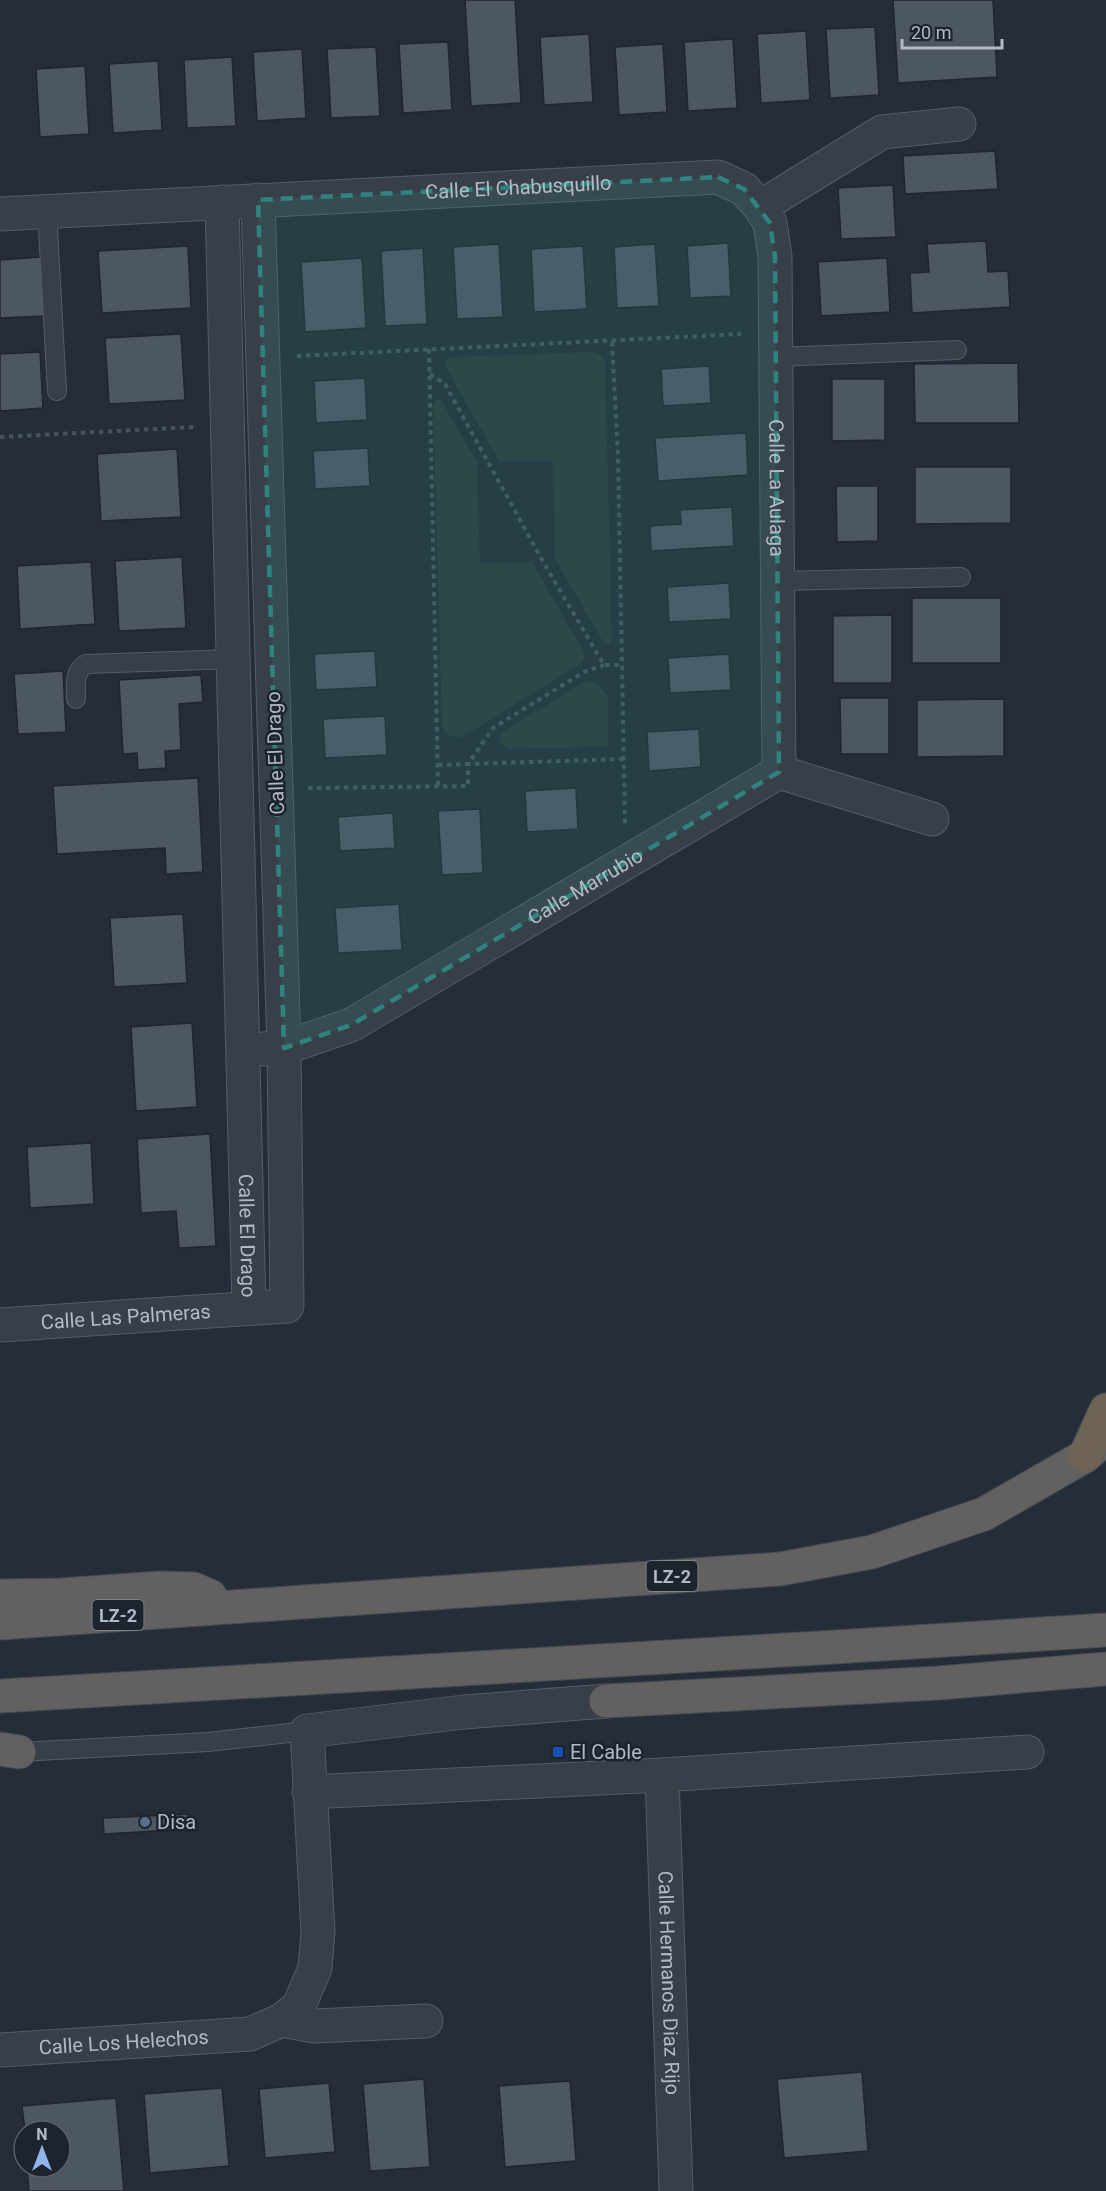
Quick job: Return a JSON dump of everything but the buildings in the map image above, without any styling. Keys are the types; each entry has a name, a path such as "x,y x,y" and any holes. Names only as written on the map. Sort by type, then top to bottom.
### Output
{"highway":[{"path":"1096,1447 1106,1410"},
{"name":"LZ-2","path":"2,1602 160,1588 194,1589 236,1607 780,1569 872,1552 984,1514 1096,1447"},
{"path":"0,1696 1106,1630"},
{"path":"606,1701 927,1683 1106,1669"}],"street":[{"path":"760,207 882,132 958,124"},
{"name":"Calle El Chabusquillo","path":"0,214 718,177 744,189 760,207"},
{"name":"Calle El Drago","path":"258,200 284,1048 287,1306"},
{"name":"Calle El Drago","path":"222,202 249,1308"},
{"name":"Calle La Aulaga","path":"760,207 770,223 775,256 779,772"},
{"path":"779,772 932,819"},
{"name":"Calle Marrubio","path":"243,1051 284,1048 351,1025 779,772"},
{"name":"Calle Las Palmeras","path":"0,1325 287,1306"},
{"path":"282,2020 299,2006 315,1968 318,1932 307,1731 464,1712 606,1701"},
{"path":"309,1792 663,1775 1027,1752"},
{"name":"Calle Hermanos Diaz Rijo","path":"663,1775 676,2191"},
{"path":"282,2020 314,2025 426,2020"},
{"name":"Calle Los Helechos","path":"0,2050 250,2034 282,2020"}],"lane":[{"path":"47,211 57,391"},
{"path":"776,345 957,350"},
{"path":"777,581 961,577"},
{"path":"76,699 76,678 79,668 86,664 234,659"},
{"path":"10,1751 208,1742 307,1731"}],"path":[{"path":"263,358 612,342 776,345"},
{"path":"612,342 618,457 625,830 636,856"},
{"path":"429,350 438,787"},
{"path":"429,373 445,384 542,560 604,665"},
{"path":"0,437 228,425"},
{"path":"276,789 468,786 468,764 493,728 584,672 604,665 623,665"},
{"path":"438,765 624,759"}],"highlighted area":[{"path":"718,177 744,189 770,223 775,256 779,772 351,1025 284,1048 258,200"}],"shaded area":[{"path":"591,352 600,355 605,363 612,639 610,644 605,645 555,559 553,461 499,461 445,366 448,357"},
{"path":"436,399 441,400 477,462 480,563 532,562 585,654 583,662 579,665 462,737 449,736 442,725 433,407"},
{"path":"591,681 608,696 608,745 508,749 501,744 499,740 502,732 583,683"}],"place":[{"name":"El Cable","path":"558,1752"},
{"name":"Disa","path":"145,1822"}]}
